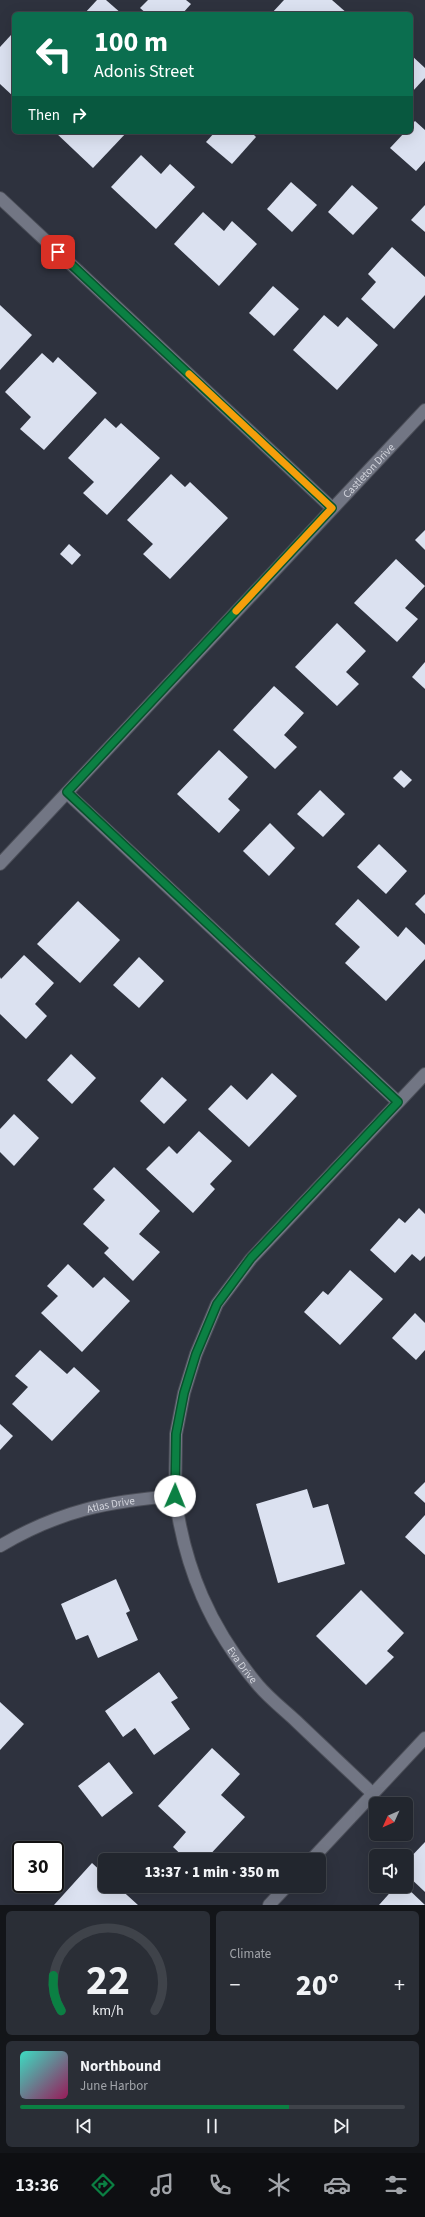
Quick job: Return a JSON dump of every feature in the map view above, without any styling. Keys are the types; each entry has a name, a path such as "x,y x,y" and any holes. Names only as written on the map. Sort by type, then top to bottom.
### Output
{"street":[{"path":"0,198 332,508"},
{"name":"Castleton Drive","path":"0,864 425,410"},
{"path":"67,792 398,1102"},
{"path":"175,1496 176,1434 184,1393 196,1354 217,1304 251,1258 425,1074"},
{"name":"Atlas Drive","path":"0,1546 30,1530 67,1514 109,1503 175,1496"},
{"name":"Eva Drive","path":"175,1496 180,1534 188,1562 198,1589 221,1634 260,1687 373,1794"},
{"path":"318,1853 425,1738"},
{"path":"269,1905 280,1893"}],"building":[{"path":"97,0 106,0 120,12 86,12"},
{"path":"148,0 186,0 191,4 184,12 145,12 140,8"},
{"path":"284,0 332,0 346,12 273,12"},
{"path":"11,35 12,36 12,95 0,84 0,47"},
{"path":"413,57 425,68 425,78 413,91"},
{"path":"415,121 425,130 425,161 416,171 390,148 403,134 413,134 413,123"},
{"path":"57,134 125,134 93,168"},
{"path":"213,134 253,134 256,137 232,164 206,142"},
{"path":"141,155 161,174 170,164 195,187 156,229 111,187"},
{"path":"291,182 317,205 292,232 267,209"},
{"path":"352,185 378,208 353,235 328,212"},
{"path":"425,205 425,232 411,220"},
{"path":"203,212 224,231 232,221 257,244 219,286 174,244"},
{"path":"392,247 425,277 425,295 394,329 361,299 376,282 368,274"},
{"path":"273,286 299,309 274,336 249,313"},
{"path":"0,305 32,335 0,370"},
{"path":"324,315 338,327 347,317 378,345 337,390 293,350"},
{"path":"42,353 53,363 58,357 97,393 44,450 20,429 31,417 5,392"},
{"path":"105,418 116,428 121,423 160,458 107,515 83,493 94,482 68,458"},
{"path":"171,474 185,487 190,482 228,518 170,579 143,554 153,544 127,520"},
{"path":"425,530 425,550 415,540"},
{"path":"69,544 81,555 72,565 60,554"},
{"path":"396,559 425,586 405,608 418,619 397,642 354,603"},
{"path":"337,623 366,651 346,672 359,684 337,706 295,667"},
{"path":"425,662 425,689 412,677"},
{"path":"274,686 304,713 284,735 297,747 275,769 233,730"},
{"path":"219,750 248,777 228,799 240,810 219,833 177,794"},
{"path":"401,770 412,780 404,788 393,778"},
{"path":"320,790 345,814 323,837 297,814"},
{"path":"270,823 295,848 269,876 243,851"},
{"path":"379,844 407,871 386,894 357,867"},
{"path":"425,894 425,914 415,904"},
{"path":"358,899 398,937 406,927 425,945 425,959 386,1001 345,963 360,947 335,924"},
{"path":"78,901 120,940 80,983 37,944"},
{"path":"24,955 54,983 35,1004 47,1016 26,1039 0,1014 0,977 1,979"},
{"path":"139,957 164,981 139,1008 113,985"},
{"path":"71,1054 96,1078 72,1104 47,1080"},
{"path":"272,1073 297,1096 249,1147 208,1109 231,1085 247,1100"},
{"path":"162,1077 187,1100 164,1124 140,1101"},
{"path":"14,1114 39,1138 14,1166 0,1152 0,1129"},
{"path":"199,1131 232,1161 210,1184 215,1189 193,1213 146,1169 169,1146 177,1154"},
{"path":"114,1167 160,1211 139,1234 160,1252 133,1281 104,1253 109,1248 83,1224 105,1200 93,1189"},
{"path":"419,1208 425,1214 425,1256 420,1261 412,1254 395,1273 370,1250 399,1218 405,1223"},
{"path":"68,1264 93,1288 104,1277 130,1301 82,1352 41,1313 58,1296 47,1286"},
{"path":"350,1270 383,1299 340,1345 304,1312 323,1291 328,1295"},
{"path":"415,1313 425,1323 425,1350 416,1360 392,1338"},
{"path":"40,1350 67,1374 74,1367 100,1391 52,1441 12,1404 28,1387 15,1376"},
{"path":"0,1424 13,1436 0,1450"},
{"path":"425,1482 425,1503 414,1493"},
{"path":"307,1489 313,1508 328,1504 345,1564 278,1583 256,1504"},
{"path":"425,1515 425,1555 405,1537"},
{"path":"116,1579 130,1611 126,1613 138,1640 98,1658 88,1635 76,1640 61,1604"},
{"path":"361,1590 404,1633 387,1651 394,1657 366,1685 316,1636"},
{"path":"159,1672 178,1698 171,1702 190,1729 154,1755 135,1728 123,1737 105,1711"},
{"path":"0,1702 24,1724 0,1750"},
{"path":"212,1748 240,1774 221,1795 245,1817 212,1853 179,1853 173,1847 186,1832 158,1806"},
{"path":"109,1762 133,1793 102,1817 78,1786"},
{"path":"425,1842 425,1892 413,1881 413,1855"},
{"path":"92,1863 98,1869 98,1893 125,1893 138,1905 54,1905"},
{"path":"390,1893 412,1893 425,1905 379,1905"}],"slow traffic":[{"path":"189,374 332,508 236,611"}],"route":[{"path":"58,252 332,508 67,792 398,1102 251,1258 217,1304 196,1354 184,1393 176,1434 175,1496"}]}
